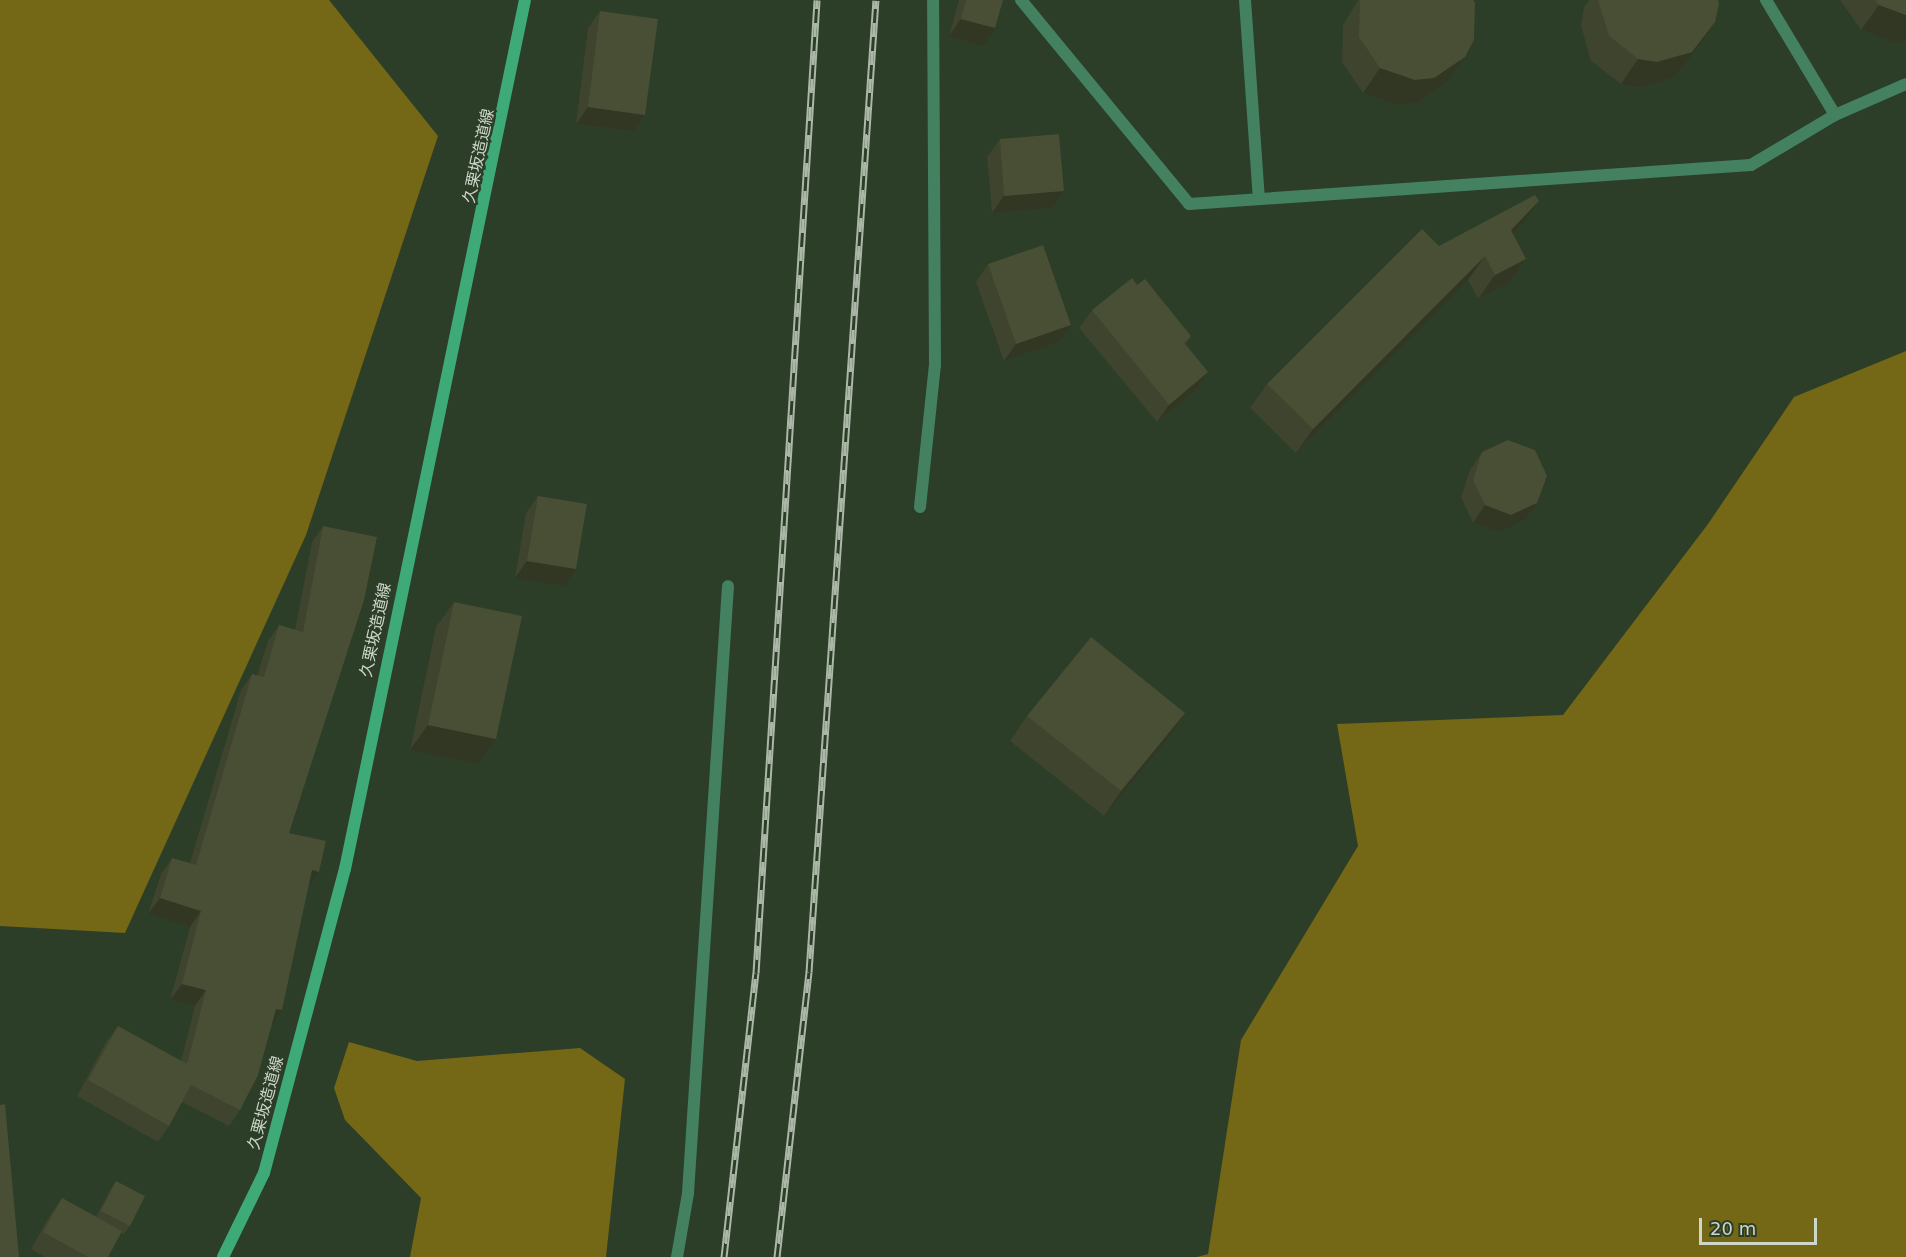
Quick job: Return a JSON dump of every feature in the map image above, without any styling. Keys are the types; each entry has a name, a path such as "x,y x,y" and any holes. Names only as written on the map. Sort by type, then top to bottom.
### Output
{"main road":[{"name":"久栗坂造道線","path":"223,1257 264,1173 345,868 525,0"}],"street":[{"path":"920,507 935,365 933,0"},
{"path":"1021,0 1189,204 1751,165 1835,115 1906,84"},
{"path":"1245,0 1259,199"},
{"path":"1766,0 1835,115"},
{"path":"677,1257 688,1181 728,586"}],"shaded area":[{"path":"0,0 329,0 438,136 306,535 125,933 0,926"},
{"path":"1906,351 1906,1257 1197,1257 1208,1254 1241,1040 1358,846 1337,724 1563,715 1708,524 1794,397"},
{"path":"349,1042 417,1061 580,1048 625,1079 606,1257 410,1257 421,1198 345,1120 334,1088"}],"building":[{"path":"966,0 1003,0 995,28 961,19"},
{"path":"1360,0 1473,0 1475,3 1474,40 1465,57 1434,78 1415,80 1380,68 1359,37"},
{"path":"1598,0 1718,0 1719,4 1715,22 1692,52 1657,62 1638,59 1609,36"},
{"path":"1875,0 1906,0 1906,15 1879,5"},
{"path":"600,11 658,19 645,115 588,107"},
{"path":"1059,134 1064,191 1004,196 1000,139"},
{"path":"1535,195 1539,201 1511,230 1526,259 1495,275 1485,256 1313,429 1267,384 1422,229 1439,246"},
{"path":"1043,245 1071,325 1016,344 988,264"},
{"path":"1132,278 1137,285 1145,279 1191,336 1184,343 1208,372 1169,405 1092,310"},
{"path":"1508,440 1535,450 1547,476 1537,503 1511,515 1485,505 1473,480 1482,452"},
{"path":"538,496 587,504 576,569 527,561"},
{"path":"323,526 377,537 364,600 289,833 326,841 319,872 312,870 282,1010 276,1009 258,1075 240,1110 191,1085 169,1126 88,1080 118,1026 187,1064 206,990 182,984 201,911 160,898 172,858 196,865 252,674 264,677 279,625 303,632"},
{"path":"454,602 522,616 496,739 428,725"},
{"path":"1091,637 1185,713 1121,791 1027,716"},
{"path":"5,1104 19,1257 0,1257 0,1105"},
{"path":"116,1181 145,1196 130,1226 101,1211"},
{"path":"62,1198 122,1231 108,1257 88,1257 43,1232"}],"railway":[{"path":"724,1257 756,973 817,0"},
{"path":"777,1257 809,972 876,0"}]}
